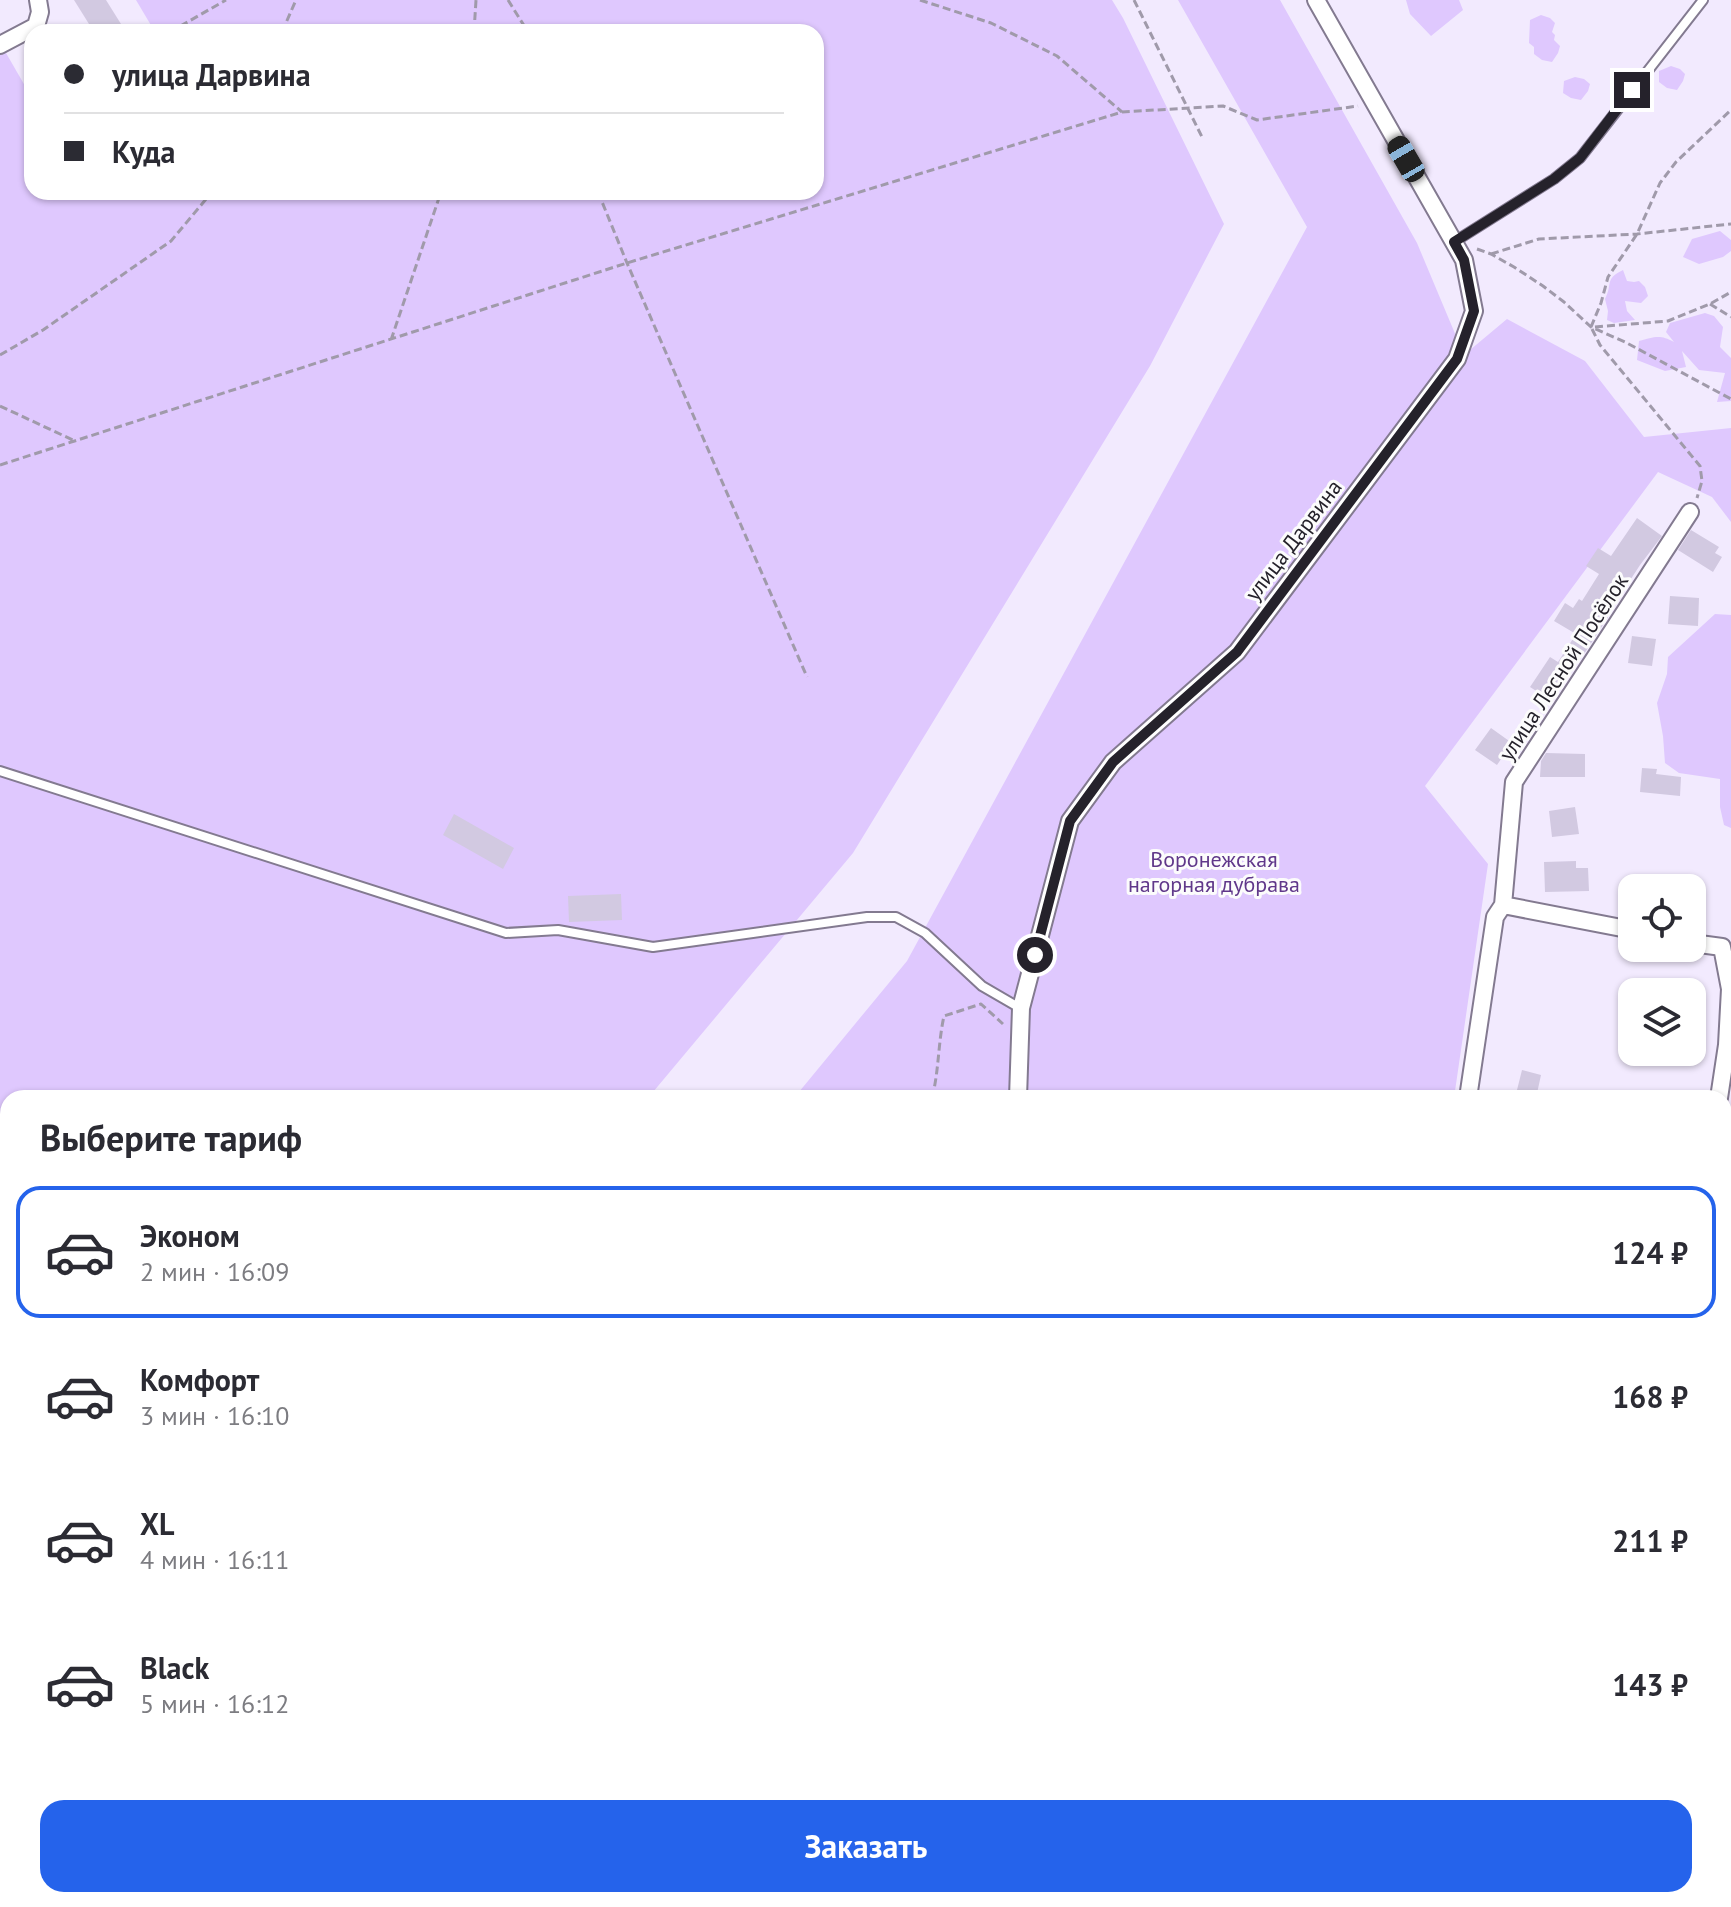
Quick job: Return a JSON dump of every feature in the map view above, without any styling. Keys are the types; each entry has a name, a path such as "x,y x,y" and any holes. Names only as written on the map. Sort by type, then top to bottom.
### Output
{"street":[{"path":"37,24 40,12 38,0"},
{"name":"улица Дарвина","path":"1018,1090 1021,1008 1070,821 1113,762 1237,652 1457,359 1474,311 1464,260 1316,0"},
{"path":"0,45 24,32"},
{"name":"улица Лесной Посёлок","path":"1469,1090 1495,917 1503,905 1514,782 1690,512"},
{"path":"1503,905 1618,927"},
{"path":"1706,945 1722,947 1730,989 1727,1045 1720,1090"}],"lane":[{"path":"1454,242 1554,179 1580,158 1703,0"},
{"path":"0,771 506,933 558,930 653,947 867,917 896,917 925,933 982,986 1021,1008"}],"path":[{"path":"184,24 226,0"},
{"path":"286,24 296,0"},
{"path":"474,24 476,0"},
{"path":"508,0 523,24"},
{"path":"920,0 991,23 1057,56 1122,112"},
{"path":"1134,0 1203,139"},
{"path":"0,465 627,263 1122,112 1223,106 1257,120 1374,103"},
{"path":"1690,512 1702,481 1700,466 1600,345 1591,327 1608,277 1637,234 1660,183 1676,162 1731,110"},
{"path":"0,355 65,315 171,241 205,200"},
{"path":"391,340 438,200"},
{"path":"601,200 807,677"},
{"path":"1491,254 1539,239 1637,234 1731,224"},
{"path":"1454,242 1491,254 1543,286 1591,327 1731,399"},
{"path":"1591,327 1668,321 1731,292"},
{"path":"1710,304 1731,317"},
{"path":"0,406 75,441"},
{"path":"934,1090 944,1016 981,1004 1020,1040"}],"green space":[{"path":"136,0 1112,0 1224,224 1150,366 853,853 655,1090 0,1090 0,55 6,53 24,84 24,200 824,200 824,24 150,24"},
{"name":"Воронежская нагорная дубрава","path":"1178,0 1280,0 1417,243 1464,355 1507,319 1585,361 1644,437 1731,428 1731,522 1712,497 1658,472 1425,786 1488,864 1455,1090 801,1090 907,961 1307,227"},
{"path":"1406,0 1459,0 1463,10 1431,36 1410,14"},
{"path":"1541,15 1555,23 1552,32 1560,46 1552,62 1534,54 1534,47 1529,43 1530,20"},
{"path":"1671,66 1685,74 1677,90 1659,82 1659,71"},
{"path":"1575,77 1590,84 1581,100 1563,93 1564,81"},
{"path":"1720,231 1731,240 1731,251 1723,257 1699,264 1683,257 1692,239"},
{"path":"1623,270 1627,281 1639,281 1648,296 1641,303 1625,301 1627,311 1635,320 1614,323 1607,320 1605,299 1611,279"},
{"path":"1705,313 1714,316 1723,327 1720,347 1731,358 1731,401 1717,402 1725,373 1699,370 1682,351 1686,367 1665,371 1637,360 1639,341 1657,337 1674,342 1666,332 1670,323"},
{"path":"1715,614 1731,615 1731,828 1724,825 1720,807 1720,779 1679,773 1665,763 1657,703 1667,674 1668,657"}],"building":[{"path":"74,0 106,0 121,24 89,24"},
{"path":"1637,518 1662,536 1552,701 1530,687 1550,657 1558,662 1576,634 1554,621 1565,603 1573,608 1579,599 1582,601 1599,574 1586,566 1598,548 1611,556"},
{"path":"1691,530 1719,547 1715,553 1722,557 1713,572 1678,550"},
{"path":"1670,596 1699,598 1698,626 1668,624"},
{"path":"1632,636 1656,639 1652,666 1628,663"},
{"path":"1491,728 1512,743 1497,765 1475,750"},
{"path":"1546,753 1585,754 1585,777 1540,777 1541,761"},
{"path":"1642,768 1657,769 1656,774 1681,777 1680,796 1640,792"},
{"path":"1575,807 1579,834 1552,837 1549,811"},
{"path":"454,814 514,848 503,869 443,835"},
{"path":"1576,861 1576,868 1588,868 1589,891 1545,892 1544,862"},
{"path":"621,894 622,920 569,922 568,896"},
{"path":"1522,1070 1541,1075 1538,1090 1517,1090"}],"route":[{"path":"1035,955 1070,821 1113,762 1237,652 1457,359 1474,311 1464,260 1454,242 1554,179 1580,158 1632,90"}]}
